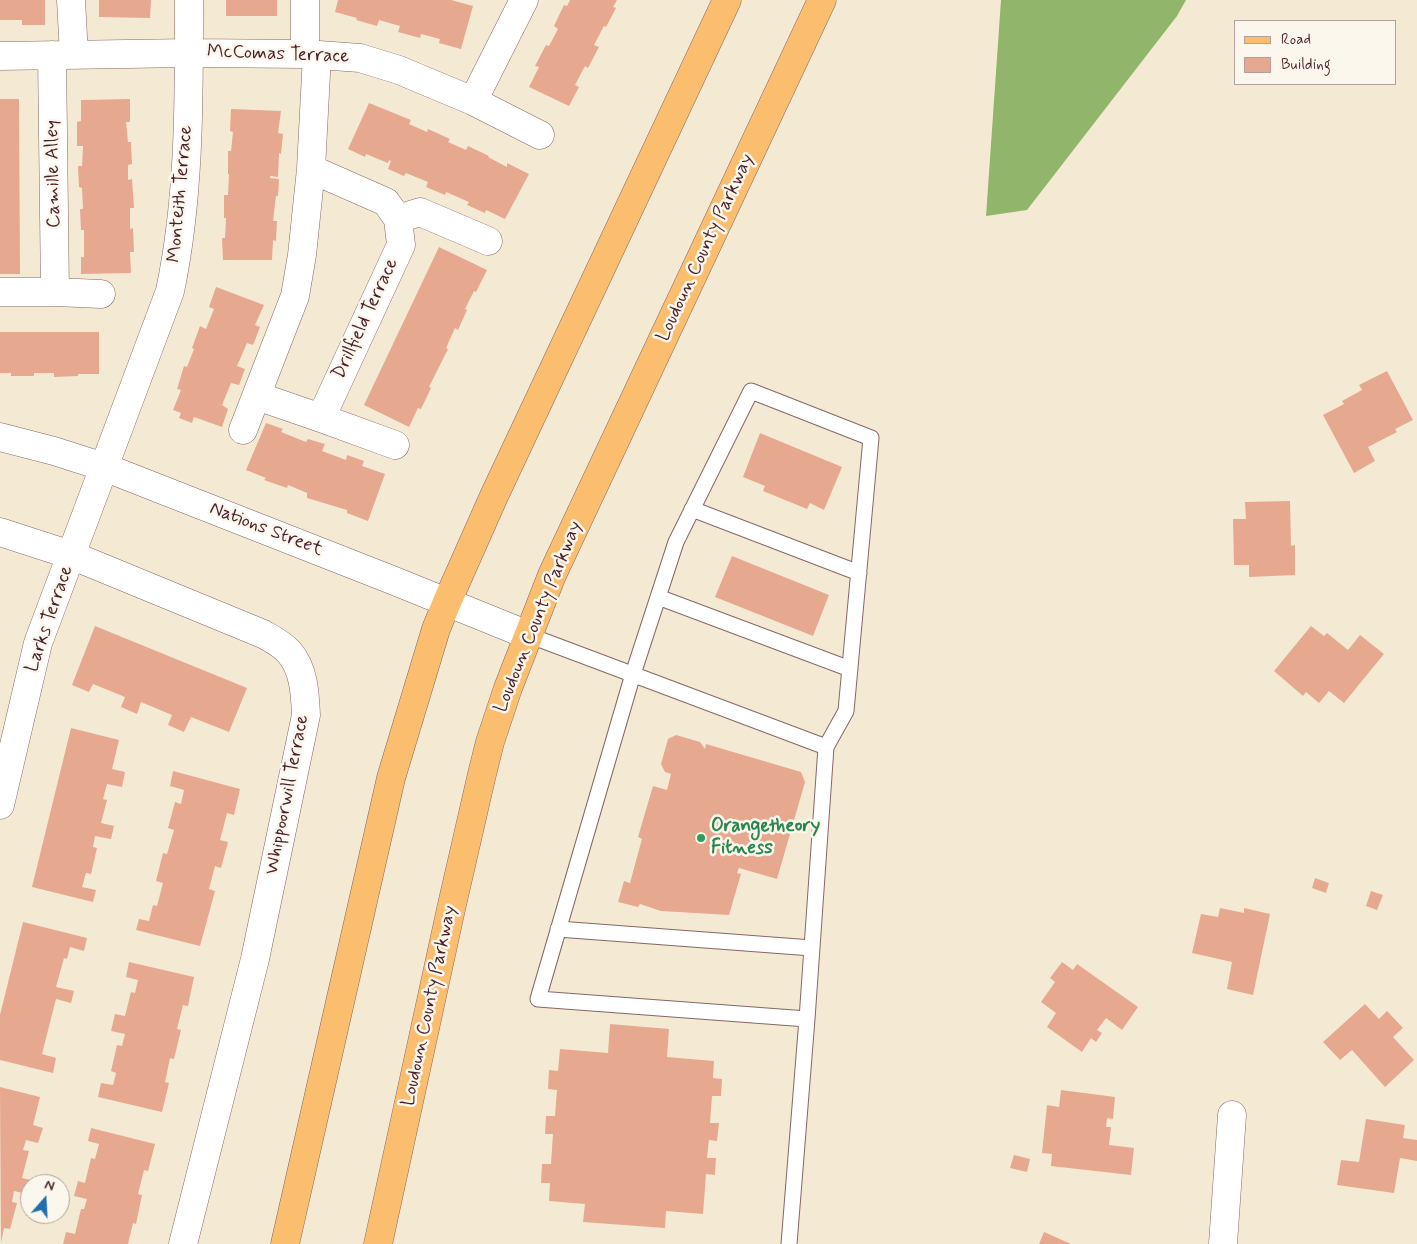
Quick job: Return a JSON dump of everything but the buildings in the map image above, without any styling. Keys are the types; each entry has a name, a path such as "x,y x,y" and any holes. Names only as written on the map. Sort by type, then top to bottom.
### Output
{"main road":[{"path":"285,1244 391,778 430,649 447,602 494,496 726,0"},
{"name":"Loudoun County Parkway","path":"378,1244 451,909 488,750 508,688 552,575 822,0"}],"street":[{"name":"Camille Alley","path":"55,292 63,55 71,0"},
{"name":"Monteith Terrace","path":"104,467 170,292 174,272 183,211 187,156 189,0"},
{"path":"243,430 296,296 302,255 311,169 311,54 305,0"},
{"path":"473,101 524,0"},
{"name":"McComas Terrace","path":"0,56 189,52 311,54 360,58 399,70 473,101 540,135"},
{"path":"311,169 386,202 398,219 420,212 488,241"},
{"name":"Drillfield Terrace","path":"321,418 401,245 398,219"},
{"path":"0,292 101,294"},
{"path":"257,396 395,445"},
{"name":"Nations Street","path":"0,437 62,453 104,467 528,635"},
{"name":"Larks Terrace","path":"0,804 38,643 104,467"},
{"name":"Whippoorwill Terrace","path":"0,532 71,555 263,634 277,642 288,652 297,665 305,687 306,715 255,960 183,1244"},
{"path":"1223,1244 1232,1115"}],"lane":[{"path":"789,1244 807,1019 826,747 846,711 871,438 750,391 676,542 633,674 538,999 807,1019"},
{"path":"692,509 858,573"},
{"path":"658,597 850,670"},
{"path":"528,635 826,747"},
{"path":"558,929 812,948"}],"green space":[{"path":"1001,0 1186,0 1177,16 1027,210 986,216"}],"place":[{"name":"Orangetheory Fitness","path":"701,838"}]}
